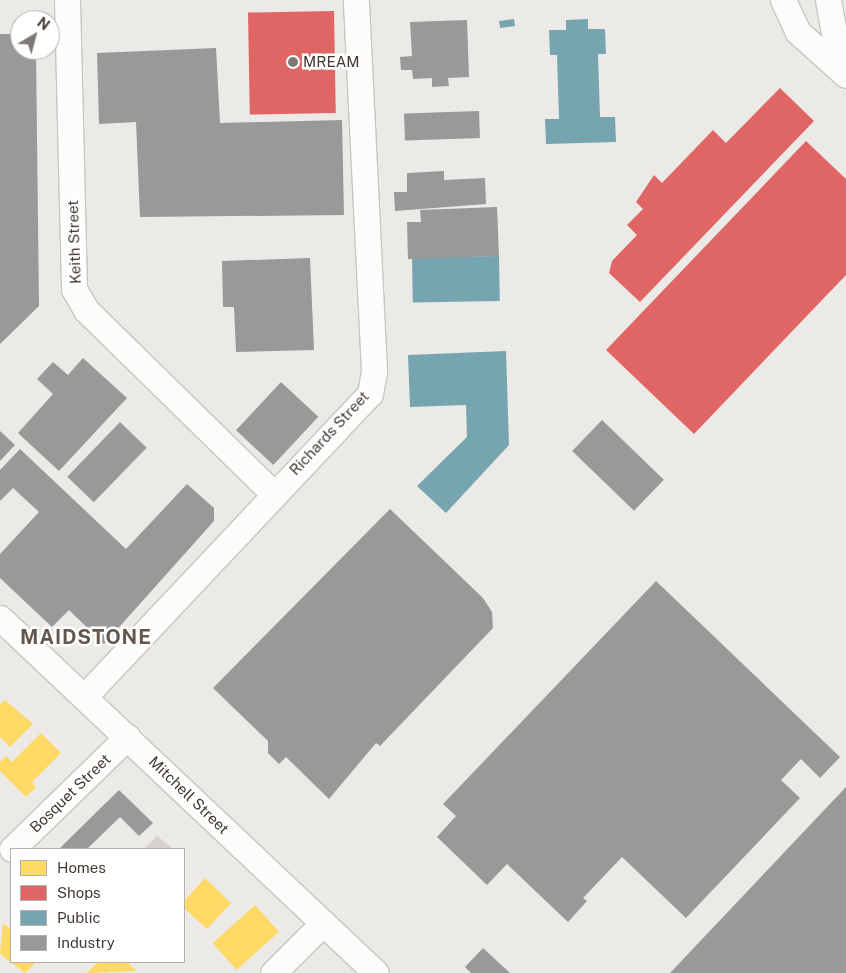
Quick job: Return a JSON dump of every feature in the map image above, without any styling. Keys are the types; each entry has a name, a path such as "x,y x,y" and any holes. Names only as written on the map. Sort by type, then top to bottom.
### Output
{"street":[{"name":"Keith Street","path":"67,0 74,288 86,310 273,493"},
{"name":"Richards Street","path":"84,697 273,493 370,394 374,371 356,0"},
{"path":"783,0 798,32 846,74"},
{"path":"828,0 836,44 846,59"},
{"name":"Mitchell Street","path":"0,618 376,973"},
{"name":"Bosquet Street","path":"14,848 127,737"},
{"name":"Bosquet Street","path":"0,862 10,852"},
{"path":"273,973 323,923"}],"building: Homes":[{"path":"5,700 33,724 10,747 0,737 0,704"},
{"path":"41,733 61,753 32,782 36,787 26,797 0,771 0,762 6,756 12,762"},
{"path":"205,878 231,903 207,929 185,909 185,900"},
{"path":"255,905 279,932 237,970 213,943"},
{"path":"3,923 10,929 10,962 0,954"},
{"path":"12,963 35,963 25,973"},
{"path":"97,963 128,963 137,971 87,973"}],"building: Shops":[{"name":"MREAM","path":"334,11 336,113 250,114 248,13"},
{"path":"780,88 814,121 640,302 609,273 612,261 637,235 627,225 643,209 636,202 654,175 662,183 713,130 726,143"},
{"path":"806,141 846,179 846,275 694,434 606,350"}],"building: Public":[{"path":"514,19 515,26 500,28 499,21"},
{"path":"588,19 588,29 605,29 606,54 598,54 600,117 615,117 616,142 546,144 545,119 559,119 557,55 550,55 549,30 566,30 566,20"},
{"path":"499,256 500,301 413,303 412,258"},
{"path":"506,351 509,445 446,513 417,486 467,437 466,405 410,407 408,355"}],"building: Industry":[{"path":"467,20 469,77 448,78 449,86 432,87 432,78 413,79 412,70 401,70 400,57 412,56 410,22"},
{"path":"0,34 10,34 10,60 36,60 39,306 0,344"},
{"path":"216,48 220,123 342,120 344,215 140,217 136,122 99,124 97,53"},
{"path":"479,111 480,138 405,141 404,114"},
{"path":"444,171 444,180 485,178 486,204 395,211 394,192 407,192 407,173"},
{"path":"497,207 499,256 408,259 407,222 421,222 420,210"},
{"path":"310,258 314,350 236,352 234,307 223,307 222,261"},
{"path":"83,358 127,398 59,471 18,433 53,394 37,379 53,362 68,375"},
{"path":"281,382 318,417 273,465 236,430"},
{"path":"602,420 664,480 634,511 572,451"},
{"path":"120,422 147,448 94,502 67,477"},
{"path":"0,431 15,445 0,461"},
{"path":"20,449 126,549 187,484 214,508 214,521 104,644 69,610 52,627 0,578 0,554 39,512 13,488 0,501 0,470"},
{"path":"390,509 483,598 492,612 493,628 380,746 376,743 329,799 286,757 279,764 268,753 268,741 213,688"},
{"path":"656,581 840,757 820,778 801,759 781,780 800,798 686,918 622,857 583,898 587,901 568,922 507,864 487,885 437,837 456,816 443,804"},
{"path":"846,787 846,973 670,973"},
{"path":"119,790 153,823 139,836 120,817 88,848 60,848"},
{"path":"483,948 510,973 471,973 465,967"}],"building: Other":[{"path":"157,836 172,848 145,848"}],"place":[{"name":"MREAM","path":"293,62"}],"district":[{"name":"MAIDSTONE","path":"86,637"}]}
